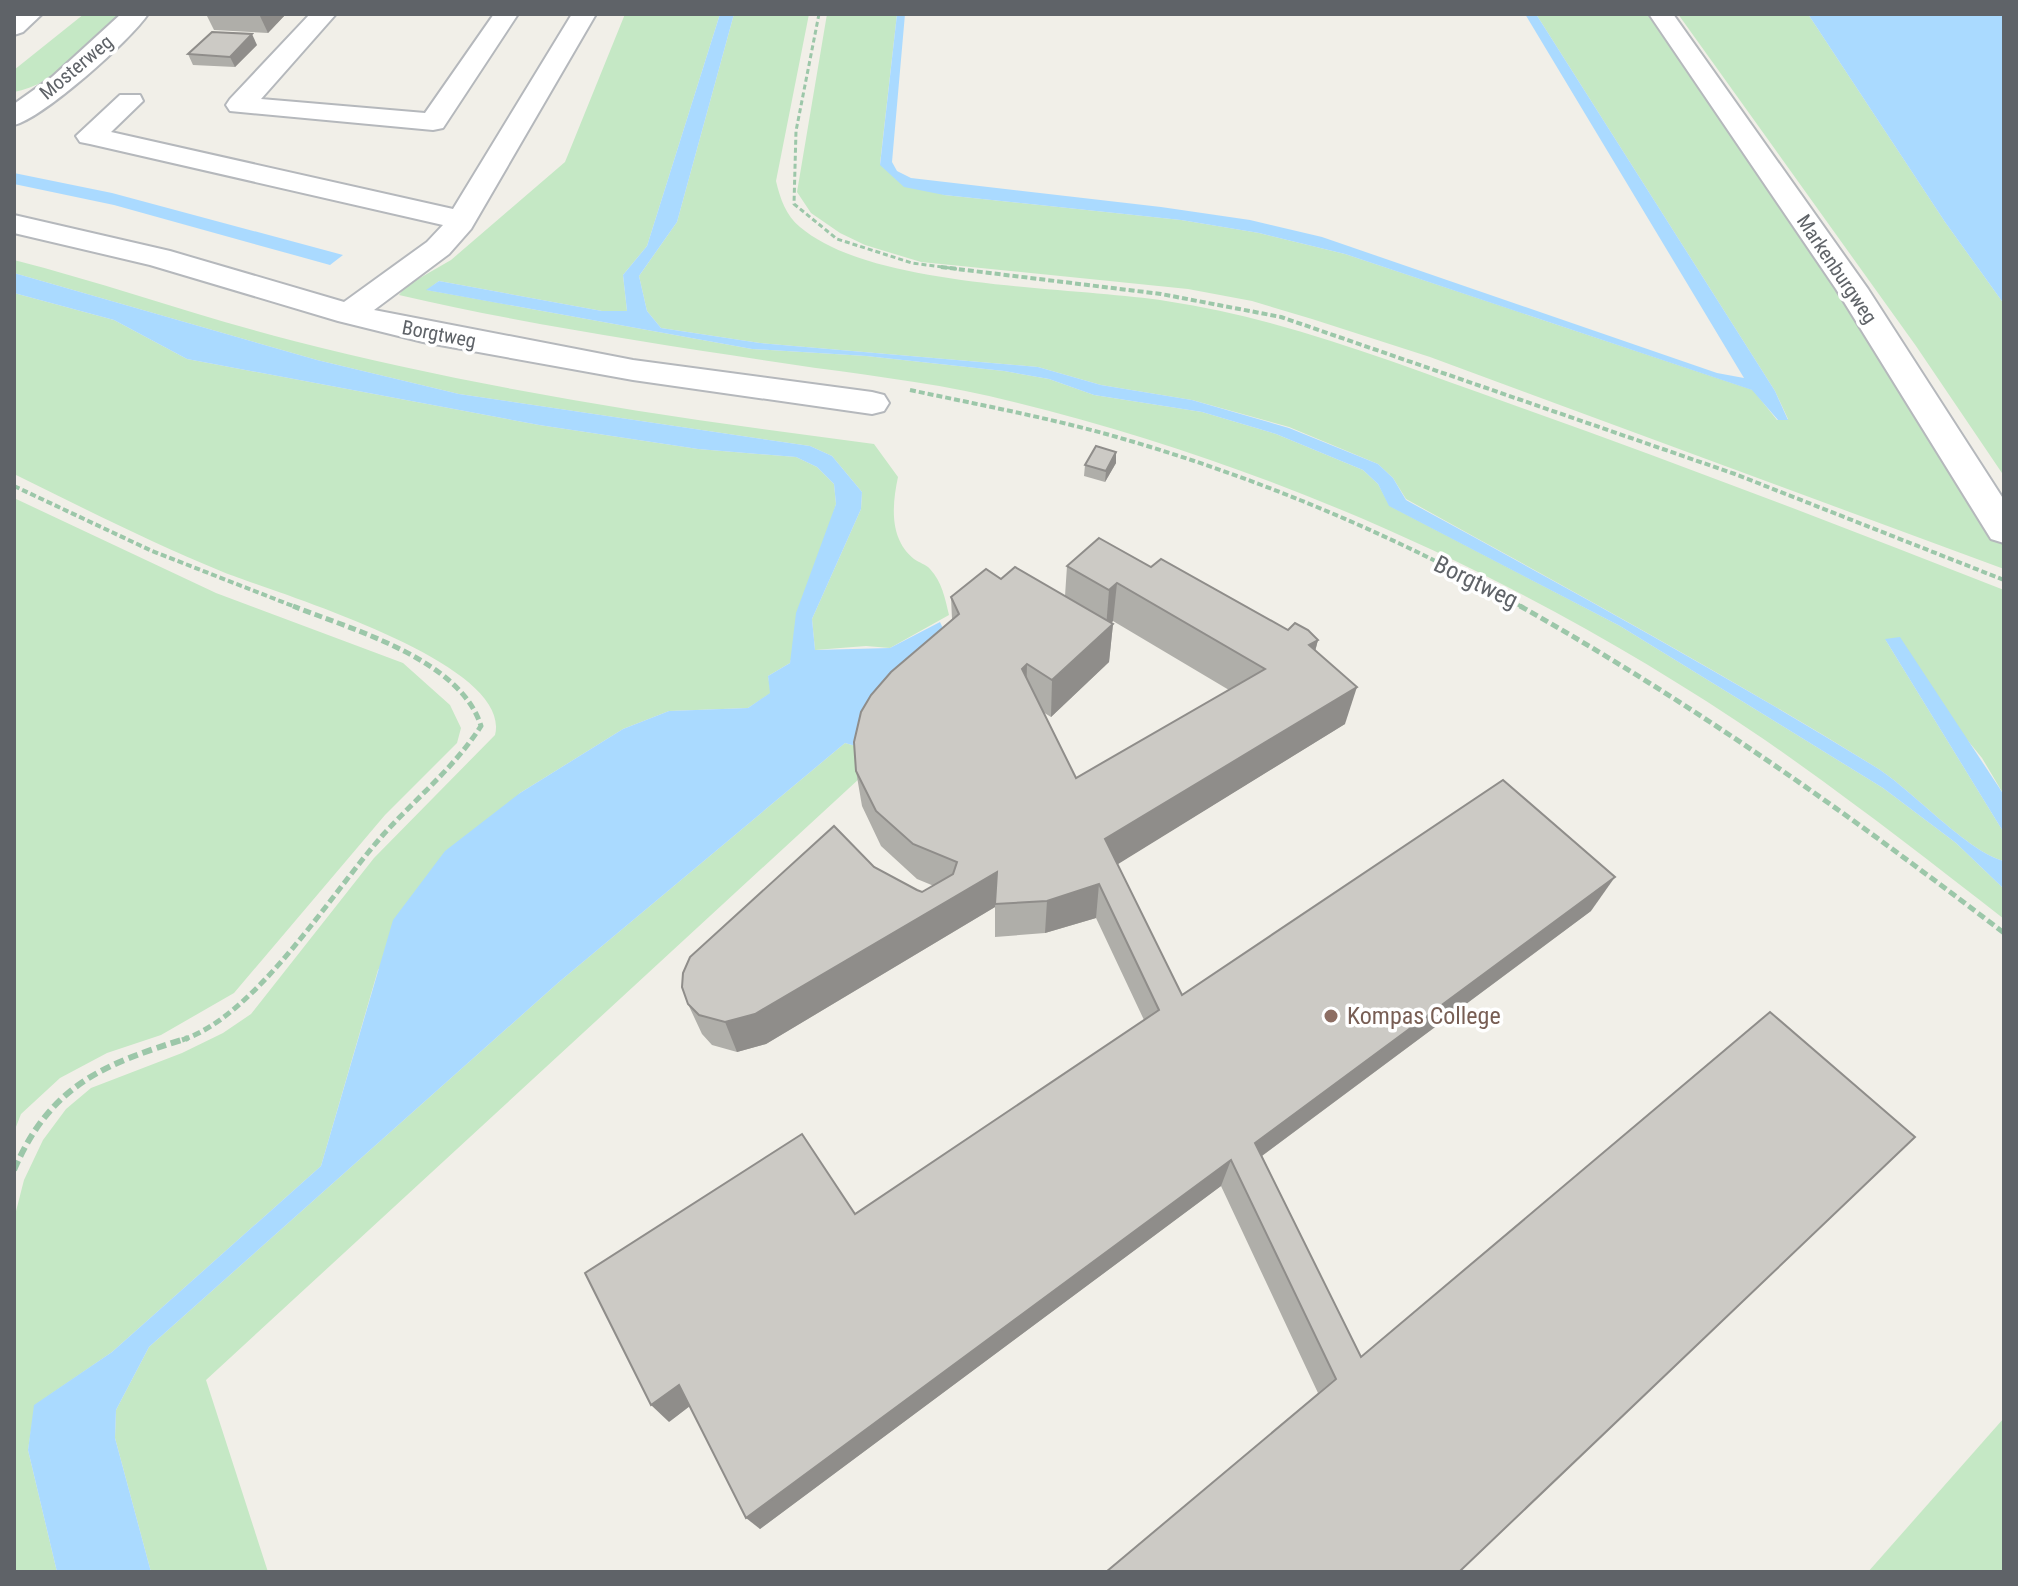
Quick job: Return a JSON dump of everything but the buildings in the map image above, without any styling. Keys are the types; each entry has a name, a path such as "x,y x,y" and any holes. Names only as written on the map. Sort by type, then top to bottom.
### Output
{"street":[{"path":"14,27 30,14"},
{"name":"Mosterweg","path":"14,117 61,83 136,14"},
{"path":"324,14 240,105 433,122 506,14"},
{"path":"349,314 438,248 462,220 584,14"},
{"name":"Markenburgweg","path":"1661,14 1852,289 2004,530"},
{"path":"130,101 90,136 462,220"},
{"name":"Borgtweg","path":"14,224 159,258 349,314 423,332 633,370 872,403"}],"path":[{"path":"819,14 796,131 794,204 837,239 912,263 1161,294 1281,317 1735,474 2004,580"},
{"name":"Borgtweg","path":"906,389 1069,424 1163,451 1349,520 1525,606 1725,726 1867,825 2004,933"},
{"path":"14,486 166,557 379,640 426,663 474,704 481,726 470,747 396,820 262,978 213,1027 89,1074 54,1103 23,1144 14,1170"}],"green space":[{"path":"84,14 120,14 58,72 29,88 14,92 14,70"},
{"path":"625,14 720,14 647,246 623,275 627,311 602,311 439,281 427,290 752,349 866,356 1004,371 1049,379 1094,395 1202,412 1276,434 1363,470 1378,484 1390,506 1620,626 1883,788 1956,843 2004,889 2004,919 1826,783 1676,682 1584,628 1489,578 1393,532 1294,491 1194,454 989,396 593,333 399,295 406,286 451,260 565,162"},
{"path":"734,14 809,14 776,181 784,206 795,223 833,247 874,263 922,274 1166,301 1297,331 1382,358 1632,448 2004,590 2004,795 1982,758 1885,639 2004,833 2004,861 1990,856 1957,834 1877,768 1761,698 1406,499 1393,478 1378,464 1289,427 1192,400 1101,385 1038,367 760,343 661,328 647,311 639,276 677,222"},
{"path":"827,14 897,14 880,164 944,195 1181,220 1259,233 1345,254 1753,390 1777,420 1788,419 1775,391 1536,14 1649,14 2004,536 2004,569 1430,357 1252,301 1188,289 921,262 865,245 840,233 811,213 797,192"},
{"path":"1678,14 1808,14 1945,222 2004,304 2004,476 1916,346"},
{"path":"14,260 259,332 438,374 655,413 874,444 898,477 894,521 900,542 914,559 934,574 949,615 890,648 866,646 815,650 812,619 861,509 862,492 832,456 810,446 459,394 317,360 14,273"},
{"path":"14,293 114,320 187,359 539,425 698,449 796,457 817,467 834,484 836,504 790,663 768,676 771,693 748,708 669,711 623,729 520,793 378,970 321,1166 112,1352 35,1405 28,1450 57,1572 14,1572 14,1219 24,1180 43,1140 66,1109 91,1088 182,1053 223,1033 251,1014 374,858 495,735 491,708 468,682 431,657 386,634 196,561 14,474"},
{"path":"14,498 216,593 403,663 450,705 461,728 457,743 385,815 234,993 161,1035 107,1053 60,1078 21,1114 14,1132"},
{"path":"845,743 866,749 860,778 206,1380 268,1572 151,1572 115,1438 116,1410 149,1347 559,982"},
{"path":"2004,1418 2004,1572 1868,1572"}],"water":[{"path":"720,14 734,14 677,222 639,276 647,311 661,328 760,343 1038,367 1101,385 1192,400 1289,428 1378,464 1393,478 1406,500 1702,664 1877,768 1957,834 1990,856 2004,861 2004,889 1956,843 1883,788 1620,626 1389,506 1378,484 1363,470 1276,434 1202,412 1094,395 1049,379 1004,371 866,356 752,349 426,290 439,281 602,311 627,311 623,275 647,246"},
{"path":"897,14 905,14 892,162 897,171 911,178 1161,207 1250,220 1322,237 1717,373 1744,378 1525,14 1536,14 1775,391 1788,420 1778,420 1752,390 1345,254 1259,233 1181,220 944,195 904,187 880,165"},
{"path":"1808,14 2004,14 2004,304 1945,222"},
{"path":"14,173 112,193 343,255 330,265 114,205 14,184"},
{"path":"14,273 317,360 459,394 810,446 832,456 862,492 861,509 812,619 815,650 890,648 940,622 956,656 866,749 845,743 559,982 149,1347 116,1410 115,1438 151,1572 57,1572 28,1450 34,1405 112,1352 321,1166 393,920 445,851 520,793 623,729 669,711 748,708 770,693 768,676 790,663 796,613 836,504 834,484 817,467 796,457 698,449 539,425 187,359 114,320 14,293"},
{"path":"1900,637 2004,795 2004,833 1885,639"}],"place":[{"name":"Kompas College","path":"1331,1016"}]}
